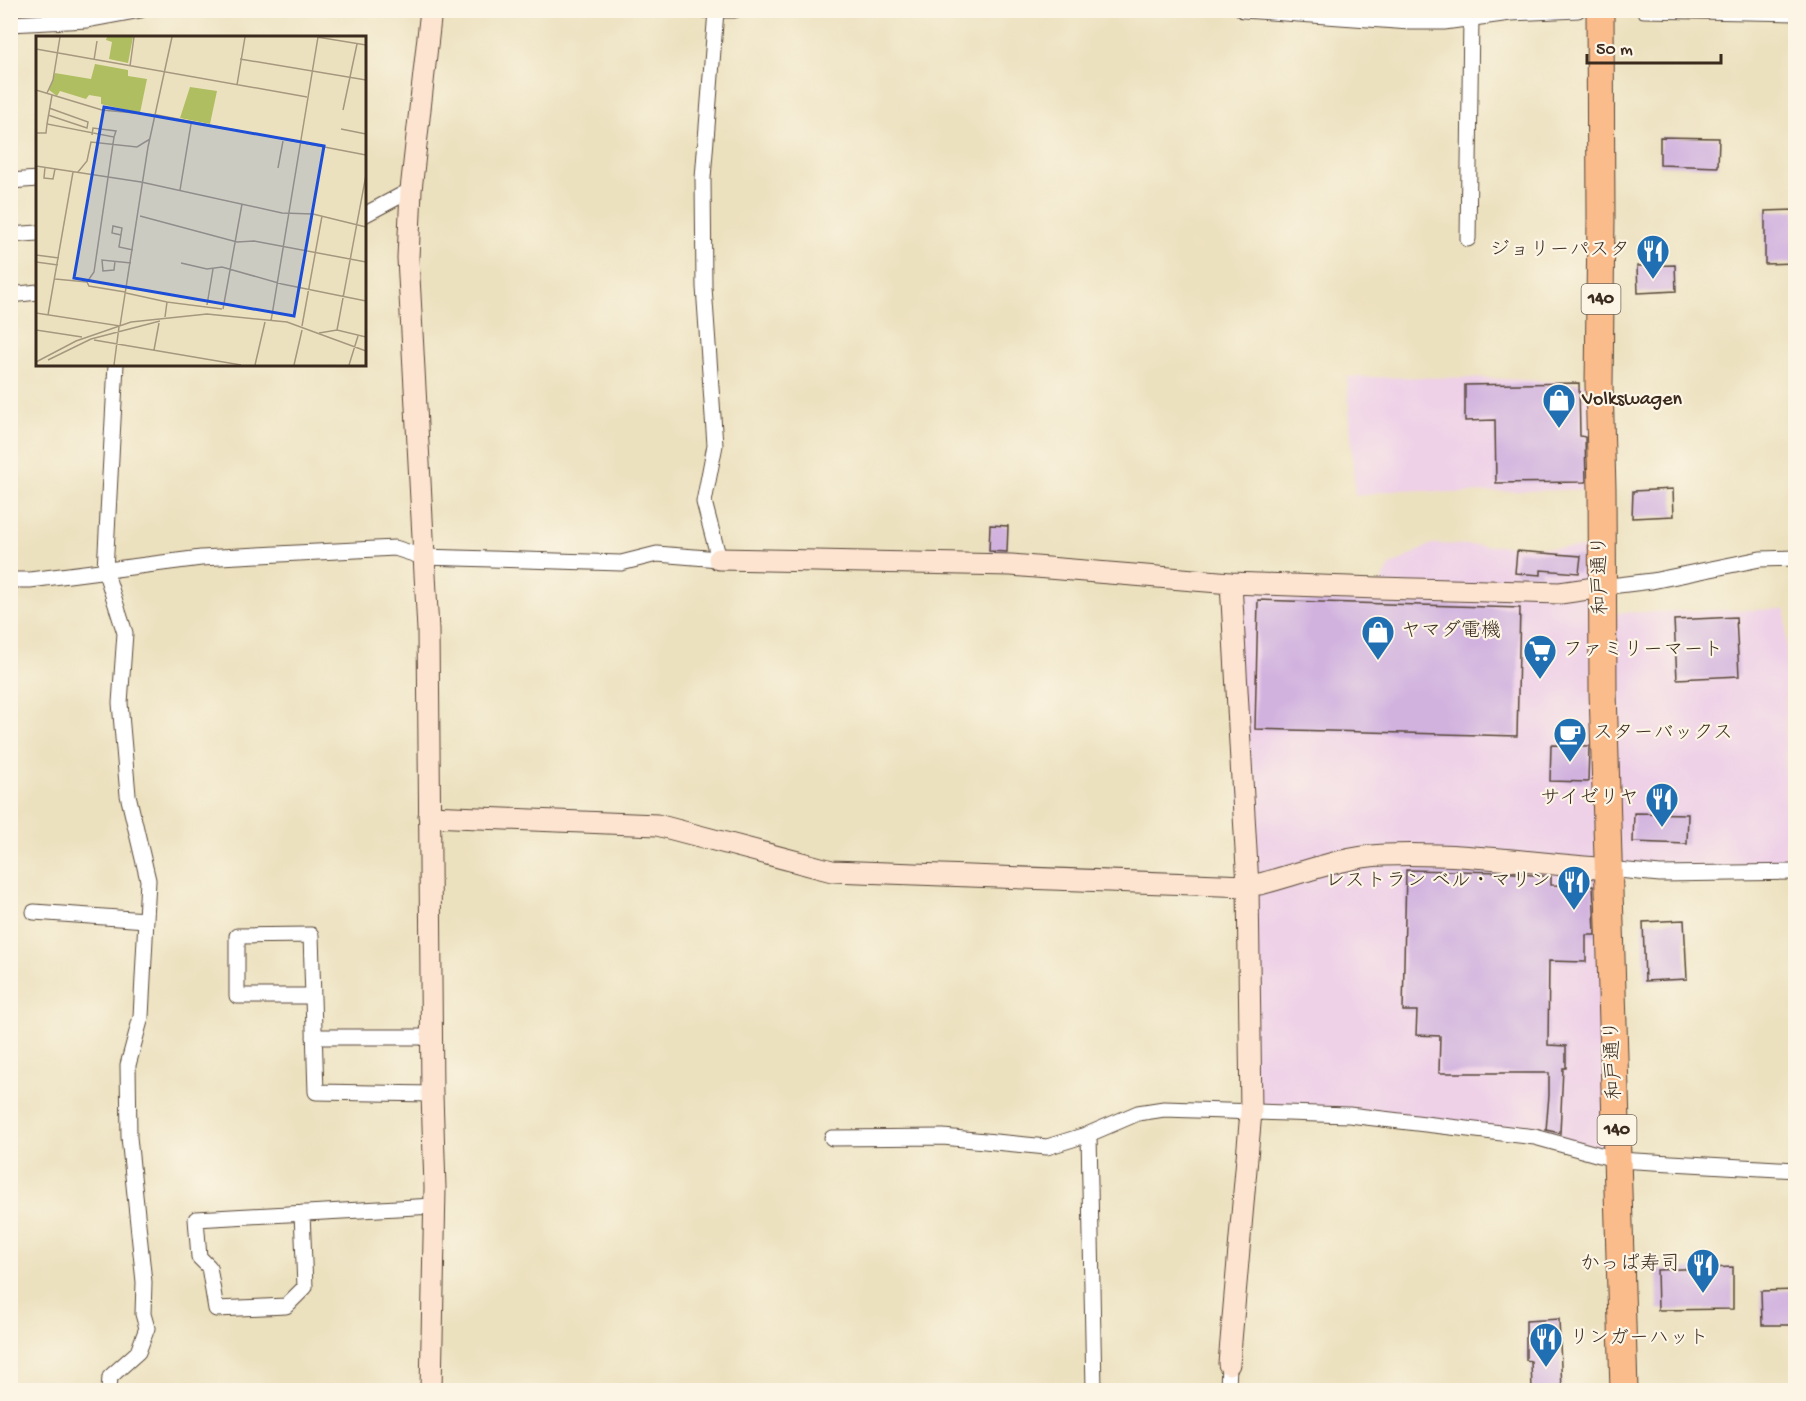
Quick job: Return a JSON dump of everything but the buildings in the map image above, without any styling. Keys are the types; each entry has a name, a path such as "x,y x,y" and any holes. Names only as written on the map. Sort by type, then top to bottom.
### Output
{"highway":[{"name":"和戸通り","path":"1600,10 1599,384 1602,587 1624,1390"}],"street":[{"path":"10,24 87,20 141,10"},
{"path":"431,10 411,190 408,258 428,630 434,1206 431,1390"},
{"path":"699,10 735,10"},
{"path":"1243,10 1410,22 1444,22 1471,17 1578,10"},
{"path":"1644,10 1796,14"},
{"path":"716,11 703,178 705,298 715,445 705,502 719,559"},
{"path":"1468,239 1471,17"},
{"path":"10,181 36,179"},
{"path":"366,214 411,190"},
{"path":"10,235 36,233"},
{"path":"10,295 36,292"},
{"path":"109,1390 110,1377 138,1352 147,1328 143,1314 144,1282 129,1137 128,1065 141,1017 148,880 128,795 120,703 125,633 105,570 116,366"},
{"path":"10,580 30,580 201,558 395,548 423,557 621,563 657,554 719,559 1011,565 1231,583 1560,593 1652,581 1760,559 1796,558"},
{"path":"1228,1390 1251,1112 1248,886 1231,583"},
{"path":"429,816 657,825 832,872 1248,886 1339,863 1383,855 1473,856 1660,874 1796,872"},
{"path":"34,912 146,920"},
{"path":"312,996 237,996 237,936 311,935 316,1092 432,1094"},
{"path":"314,1037 432,1037"},
{"path":"832,1138 943,1137 1047,1147 1089,1134 1138,1113 1164,1109 1349,1115 1535,1137 1618,1160 1796,1170"},
{"path":"1089,1134 1094,1390"},
{"path":"302,1213 305,1287 286,1305 216,1309 209,1267 199,1257 196,1219 302,1213 434,1206"}],"shaded area":[{"path":"1347,377 1483,378 1599,384 1602,489 1455,493 1400,489 1355,496"},
{"path":"1432,544 1602,549 1603,613 1786,609 1785,872 1608,869 1618,1160 1535,1137 1251,1112 1231,583 1378,588 1390,566"}],"waterway":[{"path":"1372,10 1425,14 1462,13"}],"place":[{"name":"ジョリーパスタ","path":"1653,280"},
{"name":"Volkswagen","path":"1559,429"},
{"name":"ヤマダ電機","path":"1378,661"},
{"name":"ファミリーマート","path":"1540,680"},
{"name":"スターバックス","path":"1570,763"},
{"name":"サイゼリヤ","path":"1662,828"},
{"name":"レストラン ベル・マリン","path":"1574,911"},
{"name":"かっぱ寿司","path":"1703,1294"},
{"name":"リンガーハット","path":"1546,1368"}]}
